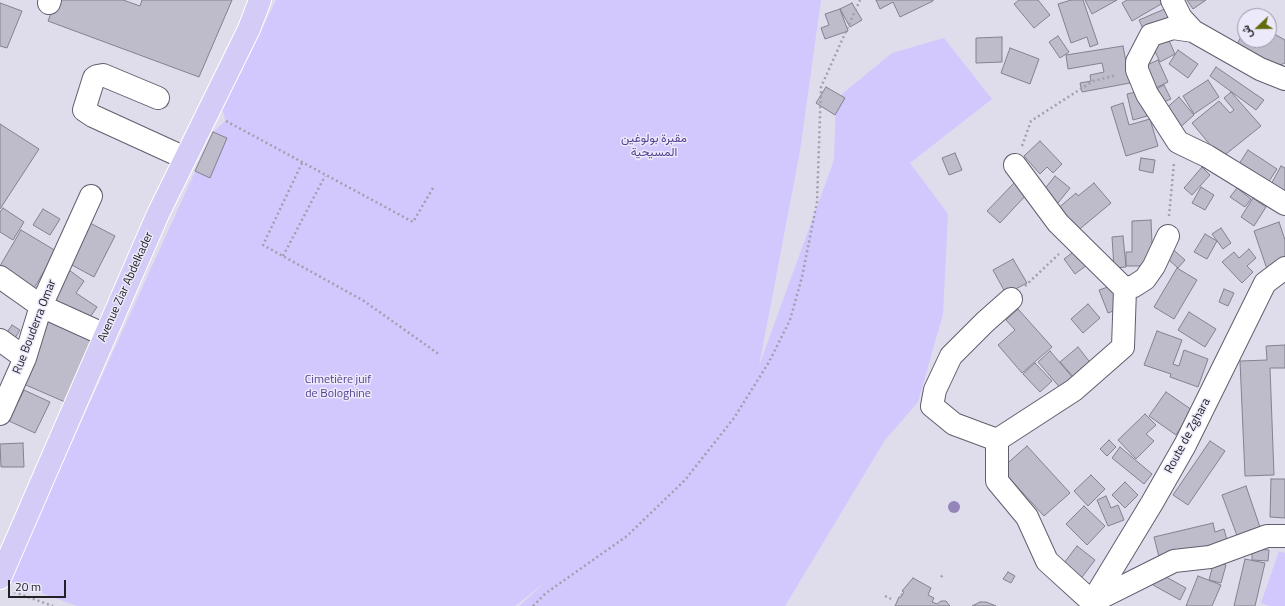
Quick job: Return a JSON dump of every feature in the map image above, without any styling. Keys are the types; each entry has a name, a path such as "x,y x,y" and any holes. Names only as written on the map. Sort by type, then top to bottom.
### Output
{"main road":[{"name":"Avenue Ziar Abdelkader","path":"3,584 105,335 158,214 249,29 260,0"}],"street":[{"path":"1172,0 1181,18 1193,31 1260,69 1285,79"},
{"path":"1193,31 1173,28 1151,35 1137,62 1137,70 1147,94 1178,142 1207,156 1285,204"},
{"path":"158,98 103,75 94,78 84,110 93,116 185,158"},
{"path":"997,440 1074,390 1123,347 1125,289 1058,223 1015,165"},
{"name":"Rue Bouderra Omar","path":"0,414 25,358 41,306 91,196"},
{"path":"1125,289 1134,286 1145,279 1154,266 1168,236"},
{"name":"Route de Zghara","path":"1092,605 1185,445 1265,283 1285,268"},
{"path":"0,277 41,306 105,335"},
{"path":"997,440 954,424 932,406 935,390 951,356 985,322 1011,299"},
{"path":"0,340 25,358"},
{"path":"997,440 997,481 1027,517 1047,561 1092,605 1174,560 1210,557 1267,536 1285,536"}],"path":[{"path":"533,606 546,593 627,536 685,480 734,418 768,362 790,320 802,277 817,202 821,87 860,0"},
{"path":"1015,165 1031,121 1093,81 1137,70"},
{"path":"225,121 413,222 433,188"},
{"path":"1168,236 1172,174 1178,142"},
{"path":"302,163 263,245 364,301 440,355"},
{"path":"283,256 325,176"},
{"path":"1011,299 1074,239"},
{"path":"941,578 944,573"},
{"path":"3,584 53,606"},
{"path":"886,596 891,599"}],"green space":[{"path":"276,0 821,0 800,151 759,366 834,160 836,99 892,53 944,38 992,99 910,163 948,214 943,314 918,402 885,440 785,606 519,606 547,581 515,606 77,606 9,581 213,132 225,121 224,114 220,107 240,74"},
{"path":"1279,551 1285,553 1285,606 1269,606 1261,603"}],"building":[{"path":"56,0 123,0 140,6 142,0 232,0 199,77 48,21"},
{"path":"876,0 933,1 900,17 893,2 880,9"},
{"path":"1019,0 1038,0 1050,15 1034,28 1014,4"},
{"path":"1071,0 1083,0 1098,44 1090,47 1087,37 1071,43 1058,4"},
{"path":"1085,0 1117,0 1092,14"},
{"path":"1127,0 1168,0 1132,21 1122,3"},
{"path":"1187,0 1206,0 1193,9"},
{"path":"0,3 22,11 7,48 0,46"},
{"path":"852,3 862,20 850,27 840,9"},
{"path":"1167,8 1173,21 1145,33 1139,20"},
{"path":"840,9 848,31 825,39 821,28 829,25 825,14"},
{"path":"1058,36 1069,52 1060,58 1049,42"},
{"path":"1167,36 1175,54 1160,62 1151,43"},
{"path":"1277,36 1285,40 1285,63 1275,67 1244,48 1277,48"},
{"path":"1002,37 1002,62 976,63 976,38"},
{"path":"1123,46 1130,83 1082,92 1080,83 1091,81 1090,75 1104,72 1102,63 1068,69 1066,55"},
{"path":"1010,48 1039,59 1030,84 1001,73"},
{"path":"1178,50 1198,64 1188,78 1169,64"},
{"path":"1158,60 1168,82 1149,91 1138,69"},
{"path":"1216,67 1264,100 1256,110 1210,76"},
{"path":"1208,80 1219,97 1194,114 1183,96"},
{"path":"1164,85 1171,99 1156,105 1150,92"},
{"path":"826,87 845,98 835,115 816,103"},
{"path":"1141,91 1147,116 1133,120 1127,94"},
{"path":"1231,92 1261,126 1221,158 1192,123 1219,101 1230,113 1234,110 1224,98"},
{"path":"1179,97 1194,115 1177,130 1162,112"},
{"path":"1123,103 1129,125 1150,119 1158,146 1126,156 1111,107"},
{"path":"0,124 39,149 0,209"},
{"path":"213,132 227,138 210,178 195,171"},
{"path":"1040,141 1062,164 1053,173 1047,167 1040,174 1024,156"},
{"path":"1248,150 1277,169 1266,186 1237,167"},
{"path":"955,153 962,170 949,175 942,158"},
{"path":"1141,158 1155,160 1153,173 1139,170"},
{"path":"1281,166 1285,168 1285,197 1269,188"},
{"path":"1202,167 1210,175 1192,195 1184,188"},
{"path":"1055,176 1070,188 1058,203 1043,191"},
{"path":"1016,181 1028,193 1000,223 987,211"},
{"path":"1094,183 1111,203 1075,233 1056,210 1076,193 1078,196"},
{"path":"1201,187 1214,195 1205,210 1192,203"},
{"path":"1237,188 1251,199 1245,207 1230,197"},
{"path":"1253,198 1266,207 1254,226 1241,217"},
{"path":"3,208 24,222 13,240 0,232 0,212"},
{"path":"43,209 60,219 50,235 33,225"},
{"path":"1151,220 1153,266 1126,266 1126,252 1132,252 1132,221"},
{"path":"1279,222 1285,240 1285,262 1267,269 1254,231"},
{"path":"90,223 115,236 94,277 70,264"},
{"path":"1221,228 1231,243 1223,249 1212,234"},
{"path":"21,230 56,251 33,290 0,271 0,266"},
{"path":"1205,234 1217,241 1207,259 1194,252"},
{"path":"1123,236 1126,267 1114,268 1112,237"},
{"path":"1168,245 1185,260 1178,268 1161,253"},
{"path":"1080,247 1091,262 1075,274 1064,259"},
{"path":"1249,249 1256,258 1247,266 1253,272 1242,283 1222,262 1234,252 1239,258"},
{"path":"1013,259 1027,283 1006,294 993,270"},
{"path":"1177,268 1197,280 1174,319 1154,307"},
{"path":"69,270 84,281 76,293 97,307 86,323 50,297"},
{"path":"1114,285 1123,307 1108,313 1099,290"},
{"path":"1224,289 1234,293 1228,306 1219,302"},
{"path":"1088,304 1100,318 1083,333 1071,319"},
{"path":"1018,309 1052,347 1022,373 998,345 1015,330 1006,320"},
{"path":"1189,312 1216,329 1205,347 1178,330"},
{"path":"47,316 93,337 65,402 19,382"},
{"path":"12,325 20,330 12,343 4,337"},
{"path":"1157,331 1182,340 1173,364 1179,366 1184,350 1208,359 1198,387 1170,377 1171,374 1144,365"},
{"path":"1285,345 1285,368 1270,368 1274,475 1245,476 1240,361 1267,360 1266,346"},
{"path":"1078,347 1092,365 1075,379 1060,362"},
{"path":"1050,351 1074,379 1062,390 1038,362"},
{"path":"1035,363 1052,381 1040,392 1023,374"},
{"path":"24,390 50,402 35,433 9,421"},
{"path":"1166,392 1192,410 1176,435 1149,416"},
{"path":"1145,414 1156,425 1146,434 1154,441 1136,459 1118,440"},
{"path":"1109,440 1116,447 1107,456 1100,449"},
{"path":"1210,441 1225,451 1188,505 1173,495"},
{"path":"23,443 24,467 1,467 0,444"},
{"path":"1027,446 1070,493 1044,516 1001,469"},
{"path":"1120,447 1152,474 1144,484 1112,458"},
{"path":"1091,475 1105,489 1088,506 1074,491"},
{"path":"1271,479 1285,479 1285,518 1270,517"},
{"path":"1125,482 1138,495 1125,508 1112,495"},
{"path":"1246,486 1262,533 1239,541 1222,495"},
{"path":"1106,496 1111,508 1118,505 1124,520 1108,526 1097,500"},
{"path":"1084,506 1105,526 1087,545 1066,524"},
{"path":"1213,523 1215,532 1224,529 1228,544 1160,561 1154,537"},
{"path":"1077,546 1095,560 1079,581 1061,567"},
{"path":"1252,549 1269,550 1268,561 1252,560"},
{"path":"1245,559 1265,563 1255,606 1234,606"},
{"path":"1214,561 1226,565 1221,583 1209,580"},
{"path":"1008,572 1015,576 1011,583 1003,579"},
{"path":"1159,573 1186,588 1180,600 1153,585"},
{"path":"1198,576 1221,585 1212,606 1186,606"},
{"path":"913,578 931,588 928,595 934,598 932,602 937,604 941,601 946,601 950,606 895,606 899,597 901,597 904,592 902,591"},
{"path":"980,602 986,602 996,606 972,606"}],"park label":[{"name":"مقبرة بولوغين المسيحية","path":"654,146"},
{"name":"Cimetière juif de Bologhine","path":"338,387"}]}
